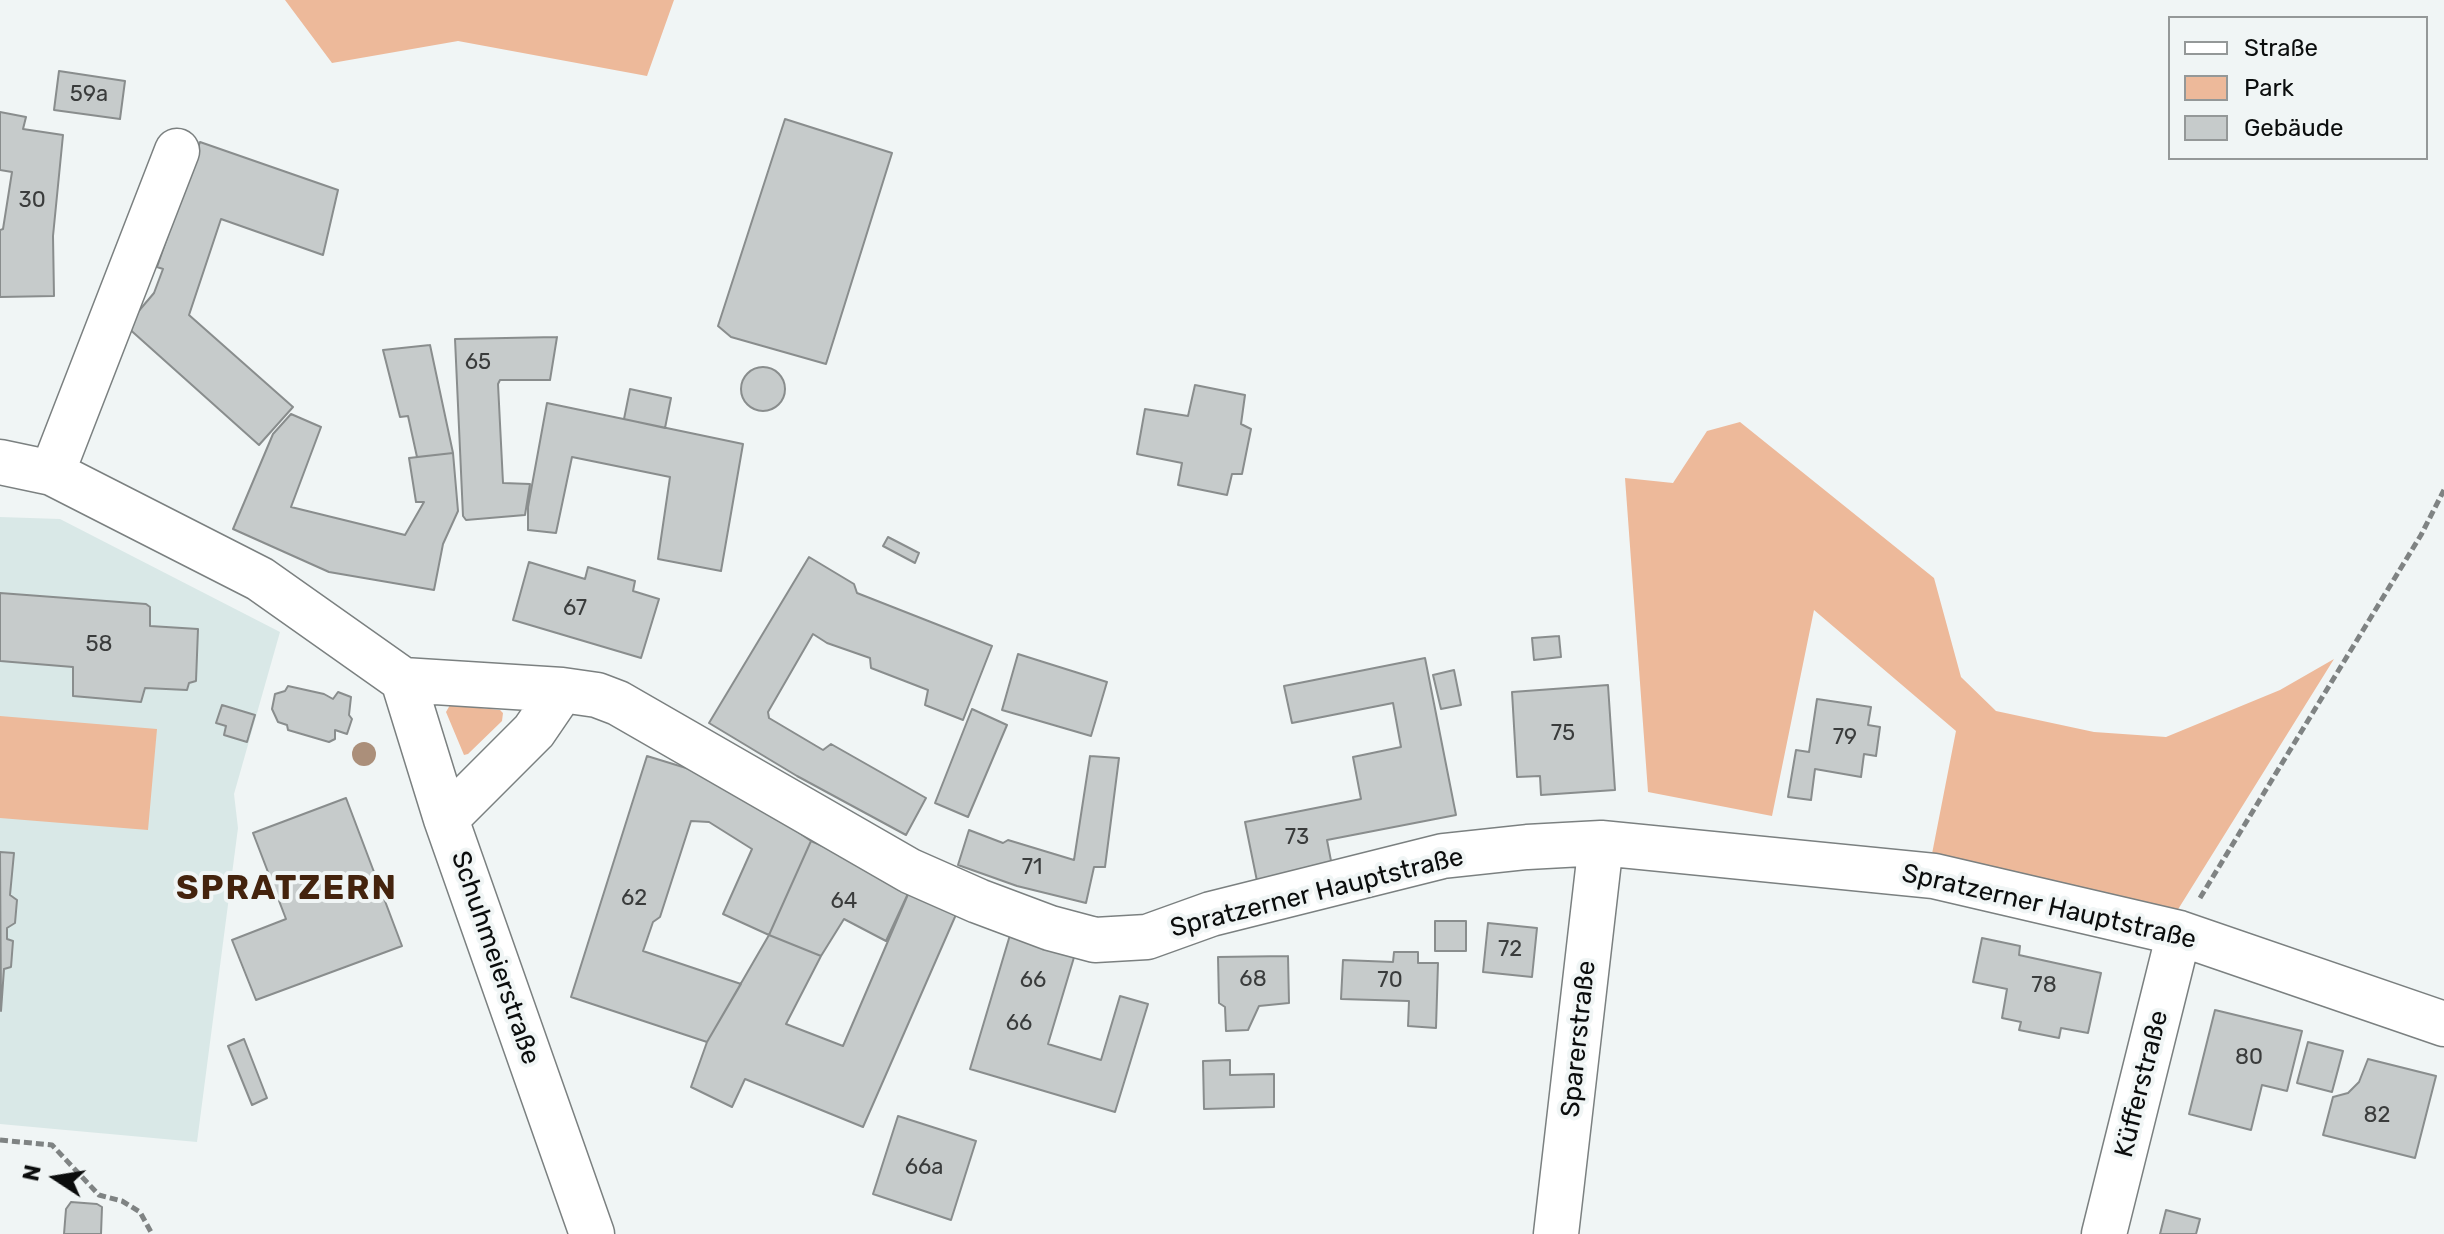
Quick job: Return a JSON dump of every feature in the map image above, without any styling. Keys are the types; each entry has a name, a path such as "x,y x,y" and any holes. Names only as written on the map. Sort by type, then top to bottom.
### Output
{"street":[{"path":"52,473 177,151"},
{"path":"0,462 52,473 260,579 403,680"},
{"name":"Spratzerner Hauptstraße","path":"403,680 597,695 618,703 910,871 1007,912 1095,940 1147,937 1211,914 1443,856 1601,843 1934,876 2179,933 2444,1024"},
{"name":"Schuhmeierstraße","path":"403,680 446,819 592,1234"},
{"path":"446,819 534,731 562,690"},
{"name":"Sparerstraße","path":"1556,1234 1601,843"},
{"name":"Küfferstraße","path":"2104,1234 2179,933"}],"path":[{"path":"2179,933 2421,535 2444,490"},
{"path":"0,1140 52,1145 99,1195 122,1201 140,1212 152,1234"}],"shaded area":[{"path":"0,517 60,519 280,632 234,794 238,828 197,1142 0,1124"}],"green space":[{"path":"285,0 674,0 647,76 458,41 332,63"},
{"path":"1740,422 1934,578 1961,677 1996,711 2094,732 2166,737 2280,690 2334,659 2177,911 1931,859 1956,731 1814,610 1772,816 1648,792 1625,478 1673,483 1707,431"},
{"path":"450,705 500,710 503,713 502,721 464,755 446,712"},
{"path":"0,716 157,729 148,830 0,818"}],"building":[{"path":"59,71 125,81 120,119 54,110"},
{"path":"0,112 26,117 23,129 63,135 53,236 54,296 0,297 0,230 3,229 12,172 0,170"},
{"path":"785,119 892,153 826,364 731,337 718,326"},
{"path":"200,142 338,190 323,255 221,219 189,315 293,407 259,445 126,326 154,293 163,269 157,267"},
{"path":"557,337 550,380 500,380 498,384 503,483 530,484 525,515 466,520 463,516 455,339"},
{"path":"430,345 453,453 417,457 408,416 400,417 383,350"},
{"path":"763,367 779,373 785,389 779,405 763,411 747,405 741,389 747,373"},
{"path":"1195,385 1245,395 1241,424 1251,429 1242,474 1232,474 1227,495 1178,485 1182,463 1137,454 1145,409 1188,416"},
{"path":"630,389 671,398 665,428 624,419"},
{"path":"547,403 743,444 721,571 658,559 670,477 572,457 556,533 528,530 528,507"},
{"path":"291,414 321,427 291,507 405,535 424,502 416,502 409,458 453,453 458,511 443,544 434,590 329,572 233,529 273,434"},
{"path":"888,537 919,553 915,563 883,546"},
{"path":"809,557 854,584 857,593 992,646 963,720 925,705 928,690 871,668 870,658 827,643 813,634 768,712 769,718 823,750 831,744 926,798 906,835 797,776 709,723"},
{"path":"529,562 585,579 588,567 635,581 633,591 659,599 641,658 513,620"},
{"path":"0,593 146,604 150,607 150,626 198,629 196,681 189,683 187,690 145,688 141,702 73,696 73,667 0,661"},
{"path":"1559,636 1561,657 1534,660 1532,638"},
{"path":"1018,654 1107,682 1091,736 1002,710"},
{"path":"1425,658 1456,815 1327,840 1332,866 1257,881 1245,822 1361,799 1353,757 1401,747 1393,703 1292,723 1284,686"},
{"path":"1454,670 1461,705 1441,709 1433,675"},
{"path":"1608,685 1615,790 1541,795 1540,776 1517,777 1512,692"},
{"path":"288,686 333,699 338,692 351,697 349,715 352,719 347,734 335,730 335,739 329,742 288,730 287,725 278,722 272,709 275,694 285,691"},
{"path":"1817,699 1871,707 1868,725 1880,727 1876,756 1864,754 1861,777 1815,769 1811,800 1788,797 1796,750 1809,752"},
{"path":"222,705 255,715 247,742 224,735 226,726 216,723"},
{"path":"972,709 1007,725 968,817 935,803"},
{"path":"647,756 722,779 811,841 769,935 723,914 752,849 709,822 691,821 660,917 653,922 643,951 741,984 707,1042 571,997"},
{"path":"1090,756 1119,758 1105,867 1094,867 1086,903 1017,886 958,865 969,830 1003,843 1008,840 1074,860"},
{"path":"346,798 402,946 256,1000 232,940 286,919 253,833"},
{"path":"811,841 912,885 886,941 844,919 821,956 769,935"},
{"path":"0,852 14,853 10,895 17,900 15,923 7,928 7,939 13,941 11,967 4,969 1,1011"},
{"path":"912,885 958,910 863,1127 745,1079 732,1107 691,1087 707,1042 769,935 821,956 786,1024 843,1046"},
{"path":"1435,921 1466,921 1466,951 1435,951"},
{"path":"1488,923 1537,928 1532,977 1483,972"},
{"path":"1010,935 1075,954 1048,1044 1101,1060 1120,996 1148,1004 1115,1112 970,1069"},
{"path":"1982,938 2020,946 2019,955 2101,973 2088,1033 2061,1028 2059,1038 2019,1030 2021,1022 2002,1018 2007,989 1973,982"},
{"path":"1394,952 1418,952 1418,963 1438,963 1436,1028 1408,1026 1409,1001 1341,999 1343,960 1393,962"},
{"path":"1288,956 1289,1003 1259,1006 1248,1030 1226,1031 1225,1007 1219,1003 1218,957"},
{"path":"2215,1010 2302,1031 2287,1091 2262,1085 2251,1130 2189,1114"},
{"path":"244,1039 267,1098 252,1105 228,1046"},
{"path":"2308,1042 2343,1051 2332,1092 2297,1083"},
{"path":"2368,1059 2436,1076 2415,1158 2323,1135 2333,1097 2348,1093 2359,1082"},
{"path":"1230,1060 1230,1075 1274,1074 1274,1107 1204,1109 1203,1061"},
{"path":"898,1116 976,1141 951,1220 873,1194"},
{"path":"71,1202 102,1207 101,1234 64,1234 66,1209"},
{"path":"2166,1210 2200,1219 2196,1234 2160,1234"}],"district":[{"name":"SPRATZERN","path":"287,889"}]}
